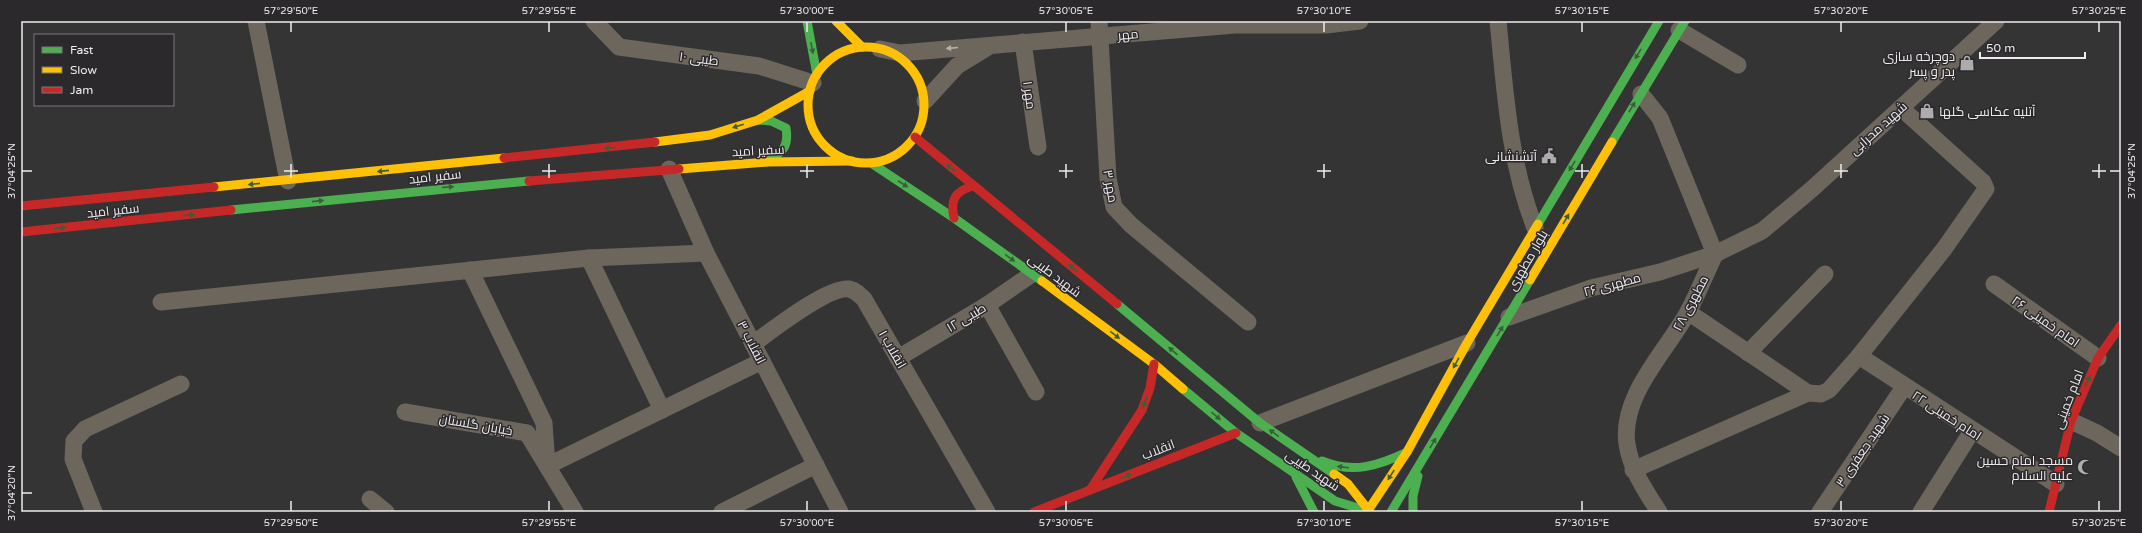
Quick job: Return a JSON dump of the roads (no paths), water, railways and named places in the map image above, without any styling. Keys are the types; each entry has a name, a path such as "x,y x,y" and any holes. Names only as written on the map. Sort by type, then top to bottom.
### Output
{"street":[{"path":"256,21 288,181"},
{"name":"طیبی ۱۰","path":"594,21 619,47 759,66 813,83"},
{"path":"807,21 813,83 808,109 813,127 822,142 836,154 852,161 871,163 888,159 903,150 915,138 923,120 925,101 920,83 911,68 897,56 880,49 862,47 844,51 829,61 813,83"},
{"path":"836,21 862,47"},
{"name":"مهر","path":"880,49 900,53 1023,42 1099,29 1236,23 1326,25 1360,21"},
{"path":"1498,21 1508,122 1524,200 1535,228"},
{"name":"بلوار مطهری","path":"1391,512 1509,317 1658,21"},
{"name":"شهید محرابی","path":"1715,254 1762,231 1812,189 1996,21"},
{"path":"1682,26 1738,65"},
{"name":"بلوار مطهری","path":"1369,512 1407,452 1467,343 1535,228 1594,149 1641,94 1682,26"},
{"name":"مهر ۳","path":"1099,29 1108,178 1114,207 1131,225 1248,322"},
{"name":"مهر ۱","path":"1023,42 1038,147"},
{"name":"مهر","path":"925,101 957,66 991,44"},
{"name":"سفیر امید","path":"21,206 288,181 610,148 710,135 758,120 813,83"},
{"path":"1641,94 1660,118 1715,254"},
{"path":"1633,470 1808,393 1821,394 1829,390 1859,356 1944,249 1986,190 1983,182 1901,108"},
{"path":"758,120 771,121 786,128 788,141 782,152 767,162"},
{"name":"شهید طیبی","path":"915,138 1260,423 1348,484 1369,512"},
{"name":"سفیر امید","path":"21,232 443,188 767,162 852,161"},
{"name":"شهید طیبی","path":"871,163 954,218 1154,364 1236,433 1335,501 1369,512"},
{"name":"انقلاب ۳","path":"669,169 706,253 840,512"},
{"path":"954,218 951,207 954,196 962,188 973,186"},
{"path":"161,302 589,258 706,253"},
{"name":"مطهری ۲۸","path":"1659,512 1633,470 1627,443 1628,414 1637,392 1688,312 1715,254"},
{"name":"مطهری ۲۶","path":"1509,317 1591,288 1660,272 1715,254"},
{"path":"589,258 662,410"},
{"path":"470,270 544,423 547,466 762,361"},
{"name":"طیبی ۱۲","path":"898,358 987,305 1032,274"},
{"path":"1748,353 1825,274"},
{"name":"امام خمینی ۲۶","path":"1994,284 2098,358"},
{"name":"انقلاب ۱","path":"753,344 824,296 837,290 848,289 856,292 864,299 987,512"},
{"path":"987,305 1036,392"},
{"path":"1688,312 1808,393"},
{"name":"امام خمینی","path":"2049,512 2071,421 2098,358 2121,325"},
{"path":"1260,423 1467,343"},
{"name":"امام خمینی ۲۲","path":"1859,356 1904,388 2056,484"},
{"name":"انقلاب","path":"1090,490 1142,410 1150,388 1154,364"},
{"path":"94,512 73,459 74,441 85,429 181,384"},
{"name":"شهید جعفری ۳","path":"1820,512 1904,388"},
{"name":"خیابان گلستان","path":"405,412 526,433 575,512"},
{"path":"2071,421 2097,433 2121,448"},
{"path":"1921,512 1972,431"},
{"name":"انقلاب","path":"1034,512 1236,433"},
{"path":"1302,453 1331,465 1353,468 1375,466 1407,452"},
{"path":"1413,512 1413,496 1420,464"},
{"path":"722,512 816,466"},
{"path":"1292,471 1314,512"},
{"path":"370,499 386,512"}],"place":[{"name":"دوچرخه سازی پدر و پسر","path":"1967,63"},
{"name":"آتلیه عکاسی گلها","path":"1927,111"},
{"name":"آتشنشانی","path":"1549,156"},
{"name":"مسجد امام حسین علیه السلام","path":"2085,467"}]}
